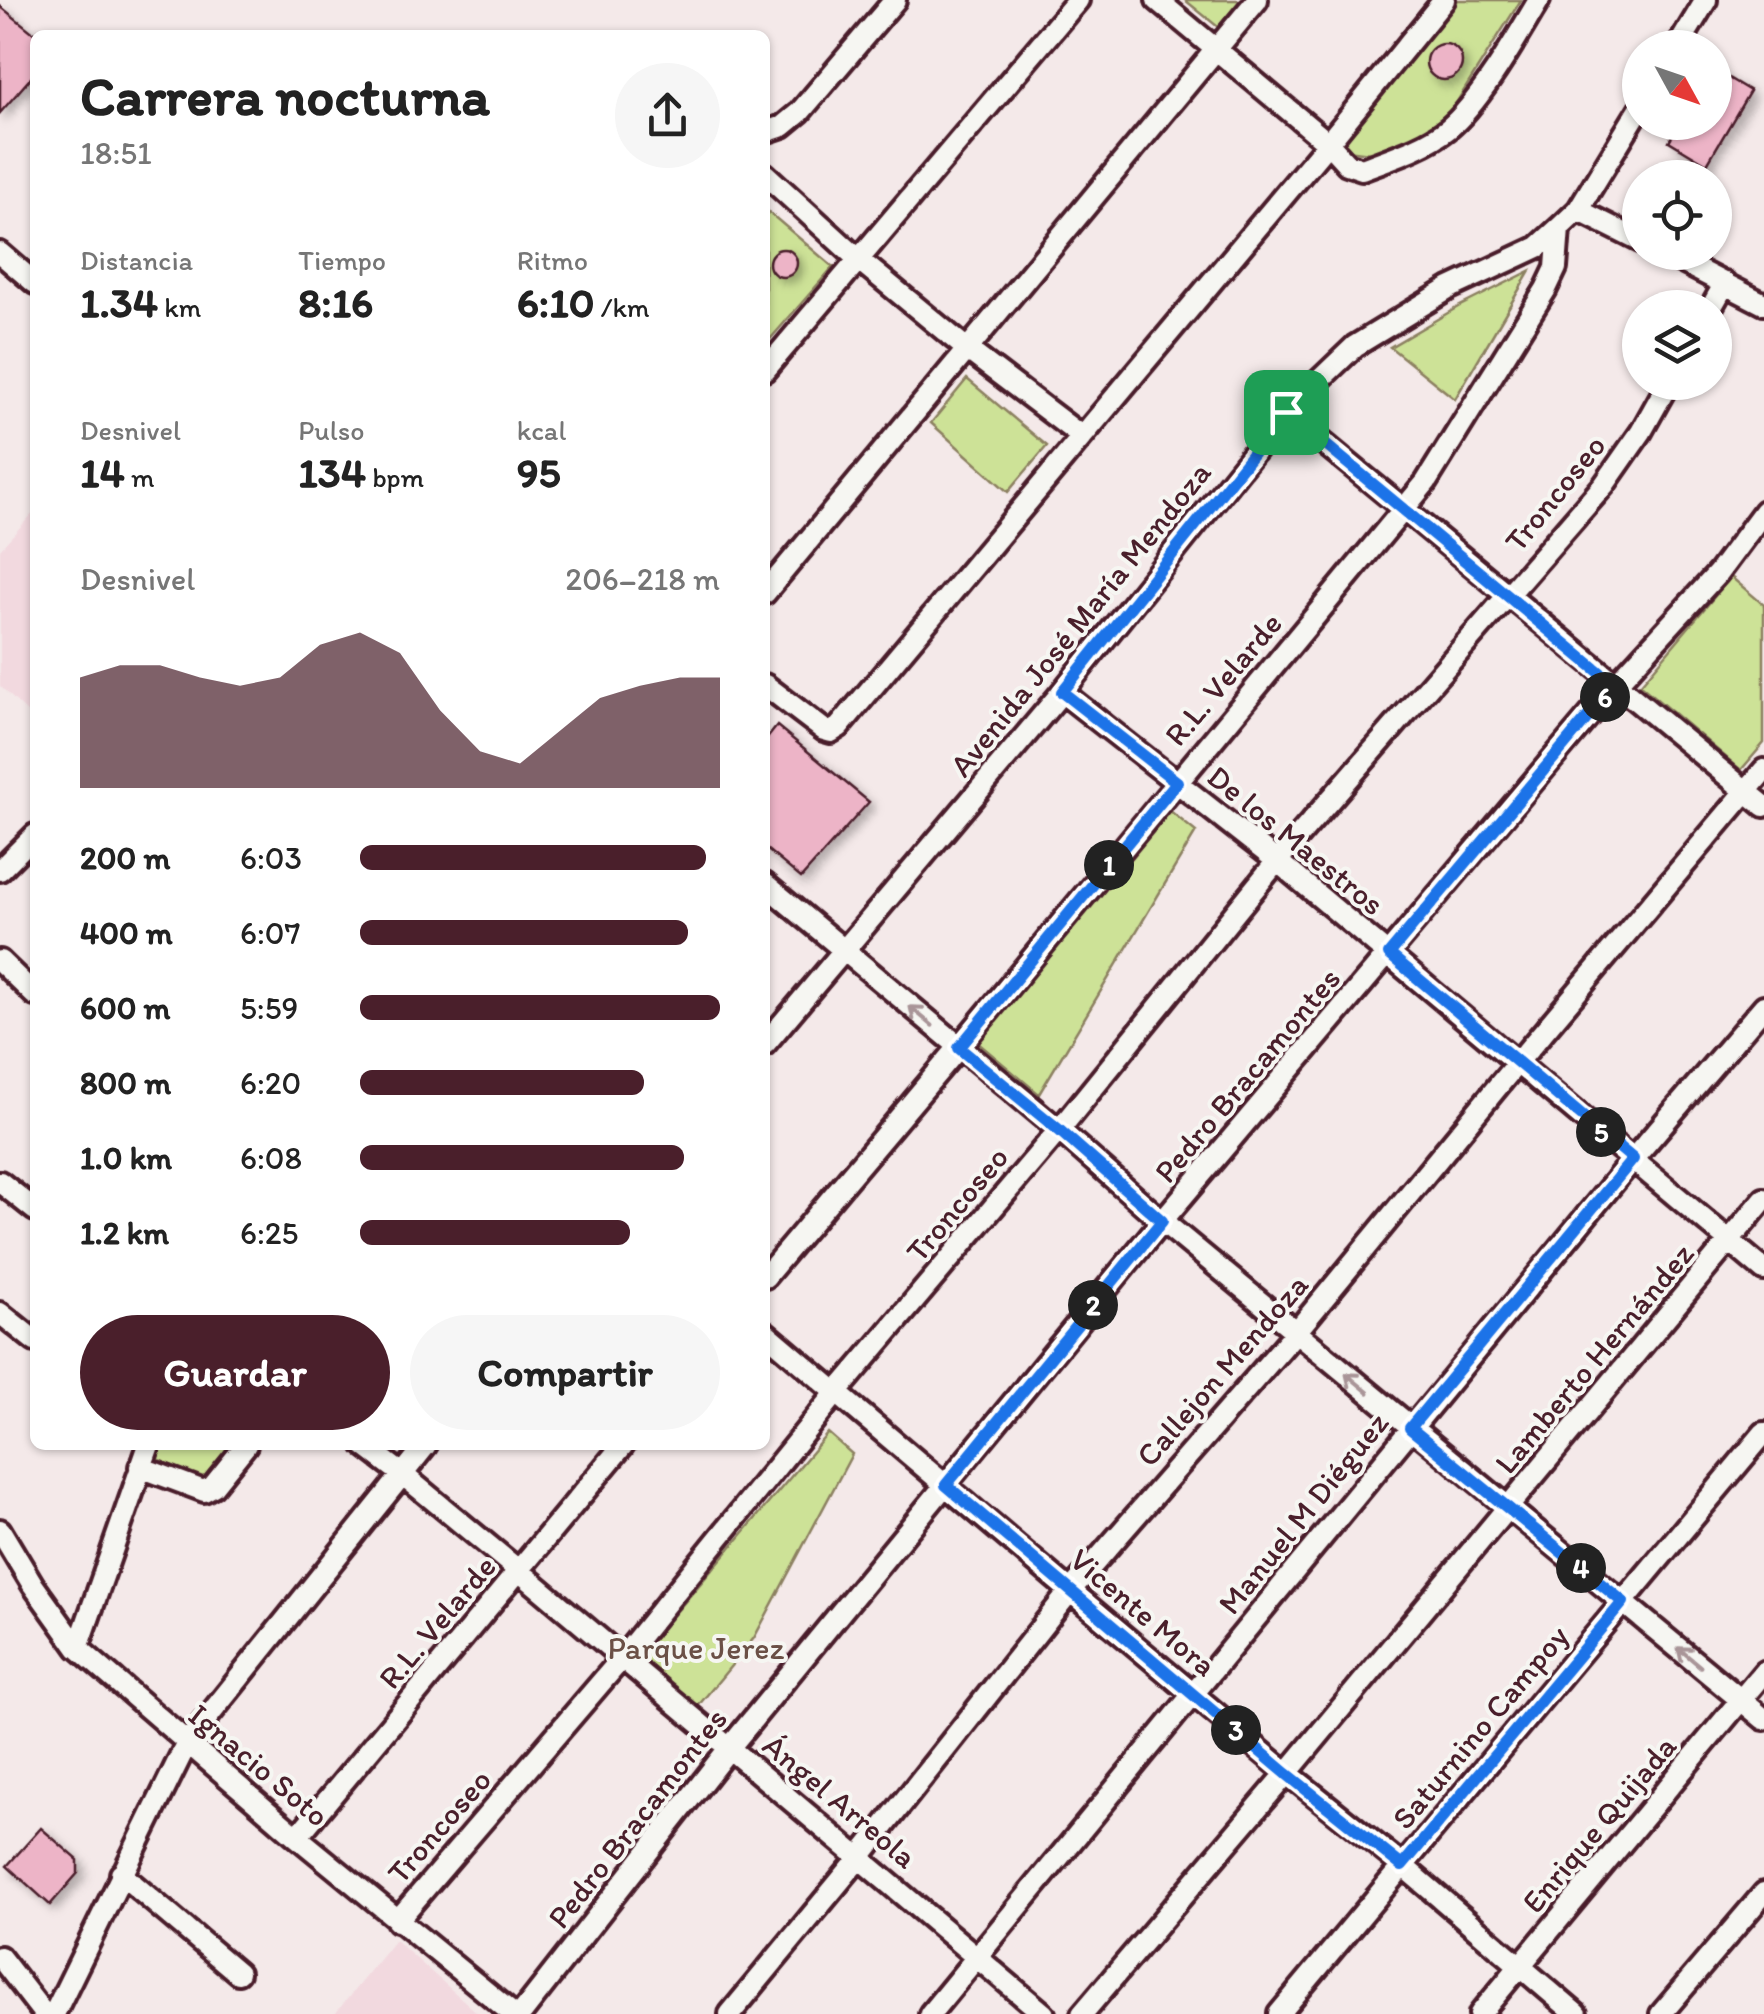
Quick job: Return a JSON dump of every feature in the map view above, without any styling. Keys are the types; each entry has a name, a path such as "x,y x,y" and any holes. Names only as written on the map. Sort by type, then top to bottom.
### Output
{"street":[{"path":"770,130 800,112 895,0"},
{"path":"770,364 1078,0"},
{"path":"1156,0 1328,142 1347,164 1362,169 1448,129 1476,98 1539,0"},
{"path":"770,587 1258,0"},
{"path":"770,689 824,730 831,732 839,727 1444,0"},
{"path":"1688,30 1706,0"},
{"name":"Avenida José María Mendoza","path":"770,1038 1062,692 1286,412 1355,346 1450,288 1538,247 1578,210 1622,138"},
{"path":"770,179 858,259 1080,436"},
{"path":"1578,210 1622,232"},
{"name":"R.L. Velarde","path":"770,1270 959,1048 1426,482 1546,289 1556,268 1560,228"},
{"path":"0,254 30,279"},
{"path":"1699,270 1764,304"},
{"path":"1720,290 1724,283"},
{"name":"Troncoseo","path":"398,1921 622,1658 1277,861 1604,485 1659,400"},
{"path":"1286,412 1764,806"},
{"name":"Pedro Bracamontes","path":"521,2014 730,1747 1162,1221 1615,685 1718,573 1764,511"},
{"name":"De los Maestros","path":"1062,692 1277,861 1764,1270"},
{"name":"Callejon Mendoza","path":"730,2014 1070,1591 1296,1332 1764,770"},
{"path":"0,870 30,840"},
{"path":"770,888 1162,1221 1764,1719"},
{"path":"0,961 30,989"},
{"name":"Manuel M Diéguez","path":"930,2014 1410,1428 1764,1006"},
{"path":"0,1182 30,1206"},
{"name":"Lamberto Hernández","path":"1082,2014 1287,1774 1764,1199"},
{"path":"0,1313 30,1336"},
{"name":"Vicente Mora","path":"770,1336 1576,2014"},
{"name":"Saturnino Campoy","path":"1279,2014 1764,1433"},
{"path":"78,1648 147,1450"},
{"path":"140,1467 204,1491 213,1486 242,1450"},
{"name":"Ángel Arreola","path":"371,1450 730,1747 1044,2014"},
{"path":"54,2014 187,1743 422,1450"},
{"name":"R.L. Velarde","path":"297,1837 620,1450"},
{"name":"Ignacio Soto","path":"0,1530 32,1584 78,1648 297,1837 513,2014"},
{"name":"Enrique Quijada","path":"1480,2014 1764,1672"},
{"path":"120,1874 238,1973"},
{"path":"1661,2014 1764,1892"},
{"path":"0,1958 44,2014"}],"shaded area":[{"path":"30,516 30,715 0,686 0,549"},
{"path":"395,1940 479,2014 335,2014"}],"green space":[{"path":"1185,0 1240,0 1218,27"},
{"path":"1458,0 1521,0 1446,119 1378,154 1339,149"},
{"path":"770,213 833,267 770,339"},
{"path":"1530,271 1455,399 1390,347 1458,307"},
{"path":"967,379 1047,446 1008,492 931,423"},
{"path":"1731,577 1764,605 1764,743 1741,770 1640,685"},
{"path":"1169,810 1196,832 1039,1094 977,1042"},
{"name":"Parque Jerez","path":"828,1433 852,1454 754,1638 698,1706 638,1657"},
{"path":"160,1450 234,1450 208,1483 157,1459"}],"building":[{"path":"0,6 30,30 30,79 0,113"},
{"path":"1444,44 1456,50 1462,62 1456,74 1444,80 1432,74 1426,62 1432,50"},
{"path":"1732,80 1750,91 1732,122"},
{"path":"1721,140 1709,160 1700,160 1669,141"},
{"path":"777,250 789,250 796,257 796,269 789,276 777,276 770,269 770,257"},
{"path":"777,726 869,802 801,878 770,852 770,735"},
{"path":"41,1828 78,1860 78,1873 50,1905 7,1866"}],"route":[{"path":"1286,412 1615,685 1389,954 1633,1159 1410,1428 1623,1602 1402,1866 1287,1774 946,1485 1162,1221 959,1048 1177,782 1062,692 1286,412"}]}
